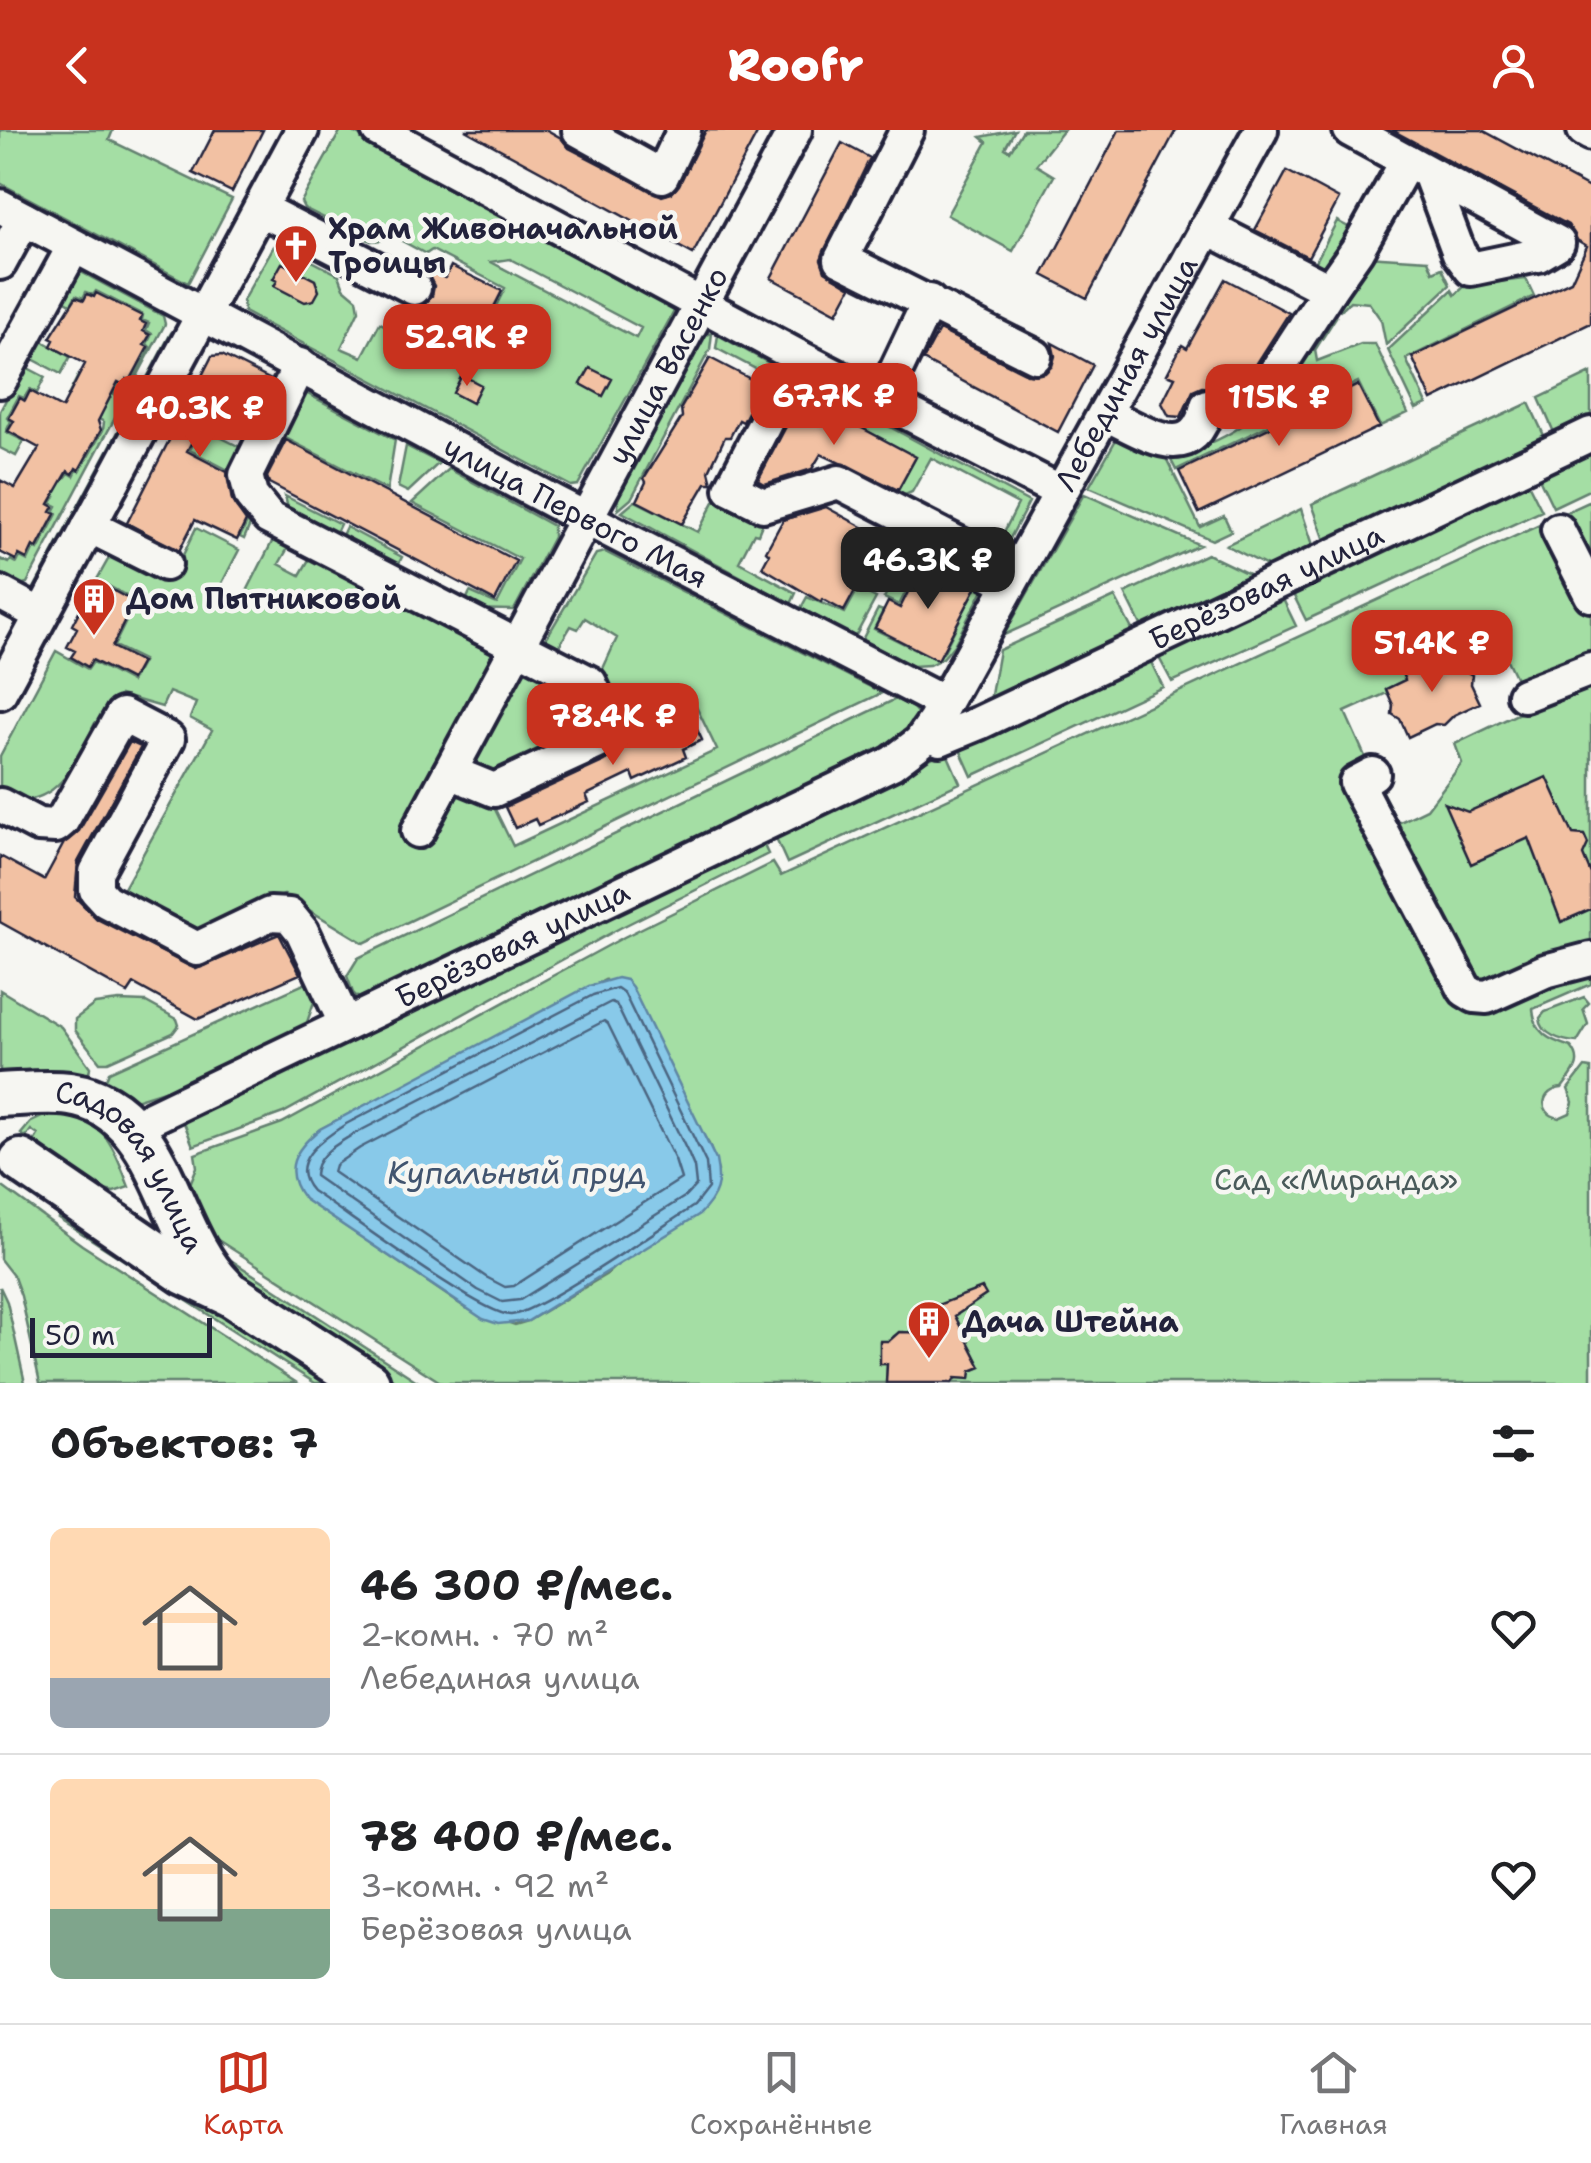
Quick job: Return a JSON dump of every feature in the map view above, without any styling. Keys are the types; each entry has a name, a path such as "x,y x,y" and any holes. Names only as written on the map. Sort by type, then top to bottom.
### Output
{"main road":[{"name":"Садовая улица","path":"0,1095 59,1094 86,1098 102,1104 132,1126 196,1252 232,1295"},
{"name":"Садовая улица","path":"11,1155 185,1273 232,1295 368,1383"}],"street":[{"path":"0,692 302,130"},
{"path":"378,130 799,357 1061,492"},
{"path":"579,130 662,176 684,130"},
{"path":"907,130 841,258 1036,356"},
{"name":"Лебединая улица","path":"892,763 926,736 1261,130"},
{"path":"1262,394 1329,290 1418,167 1350,130"},
{"path":"1584,130 1591,134"},
{"name":"улица Васенко","path":"418,831 702,303 785,133"},
{"path":"260,209 414,288"},
{"path":"0,263 12,213"},
{"name":"улица Первого Мая","path":"12,213 944,703"},
{"path":"1205,230 1329,290"},
{"path":"0,381 74,246"},
{"path":"882,400 929,301"},
{"path":"799,357 731,489 762,505 838,482 961,544 972,563 1010,584"},
{"path":"300,364 250,465 246,483 269,518 515,650 590,682 608,720 606,734 596,742 494,790 450,772"},
{"path":"1104,414 1145,434 1172,442 1185,441 1196,434 1206,406"},
{"name":"Берёзовая улица","path":"940,738 1591,434"},
{"path":"89,526 165,564"},
{"path":"1558,530 1591,596"},
{"path":"0,593 41,615"},
{"path":"1524,695 1591,669"},
{"path":"0,805 38,826 56,826 122,714 168,739 96,872 96,890 106,902 197,949 270,914 289,915 302,930 345,1022"},
{"name":"Берёзовая улица","path":"132,1126 892,763"},
{"path":"1374,774 1356,784 1465,990 1487,998 1540,966 1591,959"}],"green space":[{"path":"0,130 113,130 109,140 232,199 188,283 0,183"},
{"path":"341,130 349,130 677,306 578,485 571,486 244,312 243,300 274,246 279,244 339,275 344,288 357,299 359,310 341,348 362,357 380,323 466,366 505,288 432,250 426,254 391,235 371,241 304,208 301,202","holes":["510,259 641,328 636,338 491,262"]},
{"path":"1015,130 1005,148 1010,151 1023,130 1064,130 1036,165 1054,176 1013,251 947,215 987,142 981,137"},
{"path":"1337,221 1354,230 1331,275 1312,269"},
{"path":"1366,256 1428,260 1433,272 1442,268 1450,285 1386,345 1381,320 1369,303 1350,301 1341,310 1332,304"},
{"path":"81,272 163,316 165,324 27,583 16,586 0,577 0,559 17,563 20,557 28,561 57,514 57,506 51,503 55,496 24,479 33,460 66,477 69,473 74,476 103,430 101,414 68,396 78,376 114,394 119,385 131,383 150,347 147,344 152,334 146,330 149,323 142,320 143,315 96,291 93,295 86,292 83,298 76,295 71,304 62,299 74,275 78,277"},
{"path":"1526,279 1534,296 1406,359 1427,404 1416,409 1388,350 1452,290 1455,295 1466,285"},
{"path":"1326,311 1336,317 1315,350 1317,361 1361,344 1375,344 1408,413 1380,426 1358,382 1176,470 1168,454 1216,440 1284,401 1291,384 1281,375"},
{"path":"171,333 177,336 36,594 32,592"},
{"path":"712,333 710,349 631,499 618,510 618,497 704,335"},
{"path":"718,335 776,367 764,393 763,373 716,348"},
{"path":"39,339 70,357 61,374 29,357"},
{"path":"24,366 45,377 37,393 30,389 24,398 19,396 7,418 11,421 6,432 24,441 16,456 0,448 0,411"},
{"path":"1591,373 1591,420 1556,437 1539,398"},
{"path":"797,377 1029,502 954,645 943,658 929,665 913,666 862,640 878,609 883,611 874,629 929,656 943,653 1018,504 931,458 912,492 898,498 896,494 916,457 797,394"},
{"path":"298,389 395,440 387,490 274,432"},
{"path":"1529,403 1547,442 1327,546 1312,504"},
{"path":"208,416 218,421 212,433 248,451 234,480 236,499 255,513 244,539 240,537 252,512 225,499 228,470 190,450"},
{"path":"1121,431 1163,452 1200,527 1224,516 1231,531 1212,540 1089,487"},
{"path":"406,446 439,463 408,492 398,487"},
{"path":"1591,453 1591,489 1553,507 1537,474"},
{"path":"449,469 553,526 553,537 514,610 462,609 470,592 497,604 520,559 412,503"},
{"path":"1526,479 1542,511 1306,620 1290,588"},
{"path":"1084,494 1200,545 1004,635"},
{"path":"285,496 340,524 331,543 289,513"},
{"path":"715,500 763,522 739,562 796,593 791,604 622,512 635,501 698,532"},
{"path":"1591,501 1591,580 1558,516"},
{"path":"1301,509 1315,551 1275,570 1226,545"},
{"name":"Сад «Миранда»","path":"1546,522 1591,612 1591,945 1570,954 1544,954 1524,969 1475,987 1375,792 1379,786 1398,823 1427,809 1462,763 1455,744 1530,708 1496,637 1436,665 1434,661 1417,664 1405,680 1386,689 1387,693 1345,712 1367,761 1343,774 1461,994 1505,1006 1591,975 1591,984 1533,1009 1540,1030 1571,1047 1577,1058 1576,1068 1562,1088 1546,1097 1547,1111 1559,1118 1570,1113 1573,1102 1568,1089 1585,1067 1591,1068 1591,1383 952,1383 981,1367 965,1335 911,1336 903,1332 894,1336 894,1341 880,1342 880,1364 887,1364 886,1383 442,1383 210,1235 187,1191 197,1167 195,1154 282,1123 624,937 773,863 781,876","holes":["605,980 709,1144 718,1171 607,1274 515,1325 466,1308 305,1199 293,1170 304,1144 320,1129"]},
{"path":"346,527 402,557 393,575 337,546"},
{"path":"196,528 239,550 218,591 241,603 273,540 288,548 279,564 300,575 311,556 500,643 455,782 488,795 513,846 717,750 689,692 619,725 601,673 617,638 585,618 578,629 571,626 554,654 541,647 596,554 605,552 882,693 364,943 284,895 203,931 123,890 212,730 190,718 196,703 169,692 162,707 120,695 106,723 95,723 69,771 51,790 27,800 0,791 0,756 56,651 88,669 93,662 131,682 143,660 114,646 136,601 101,582 90,601 86,599 113,551 171,580"},
{"path":"918,544 935,554 916,587 910,584 899,605 884,598 911,547"},
{"path":"1207,554 1259,579 1145,633 1125,593"},
{"path":"858,589 876,598 855,637 801,608 807,597 845,613"},
{"path":"1280,593 1296,626 1172,682 1156,652"},
{"path":"1115,597 1136,637 989,706 999,650"},
{"path":"1148,656 1163,687 972,776 958,745"},
{"path":"521,658 582,690 590,715 556,754 501,782 461,770"},
{"path":"896,699 918,714 914,734 360,1000 353,993 347,976 358,958"},
{"path":"946,751 960,783 787,863 773,832"},
{"path":"761,839 768,854 620,928 283,1113 193,1146 183,1120"},
{"path":"306,983 315,999 304,1031 173,1094 170,1089 135,1100 104,1083 109,1072"},
{"path":"0,990 61,1027 90,1067 88,1079 0,1077"},
{"path":"1584,997 1589,1003 1583,1009 1588,1024 1577,1042 1544,1029 1540,1018 1545,1012"},
{"path":"146,1002 177,1019 179,1025 173,1033 100,1062 75,1030 75,1019 95,1004"},
{"path":"50,1113 68,1114 94,1125 111,1145 129,1187 114,1192 103,1190 34,1142 38,1135 31,1130 26,1137 21,1134 31,1122"},
{"path":"0,1185 82,1245 297,1383 40,1383 21,1296 14,1277 0,1259"},
{"path":"64,1209 336,1383 315,1383 58,1218"},
{"path":"200,1240 420,1383 399,1383 231,1276"},
{"path":"0,1287 7,1302 25,1383 0,1383"}],"water":[{"name":"Купальный пруд","path":"617,978 632,987 716,1160 717,1189 700,1214 528,1321 498,1324 483,1319 304,1199 292,1169 298,1152 320,1129 589,986"}],"building":[{"path":"215,130 263,130 232,192 193,173"},
{"path":"465,130 547,130 569,148 662,196 679,185 706,130 759,130 693,254"},
{"path":"1119,130 1176,130 1087,298 1043,275"},
{"path":"1392,130 1482,130 1591,189 1591,323 1432,400 1412,357 1571,281 1587,246 1577,240 1568,225"},
{"path":"842,143 870,158 821,259 825,271 851,287 837,313 771,278"},
{"path":"1287,171 1339,199 1308,257 1255,230"},
{"name":"Храм Живоначальной Троицы","path":"282,263 315,280 319,291 314,300 305,302 274,286 277,281 273,279"},
{"path":"451,266 502,291 468,358 417,332 423,320 409,313 412,307 424,305 432,296 430,271 445,278"},
{"path":"1225,279 1289,313 1245,382 1242,394 1225,398 1215,388 1202,387 1193,391 1181,417 1169,416 1162,403 1175,377 1167,374 1182,345 1187,348"},
{"path":"96,293 142,316 140,321 146,324 143,331 150,335 144,345 148,347 130,381 127,379 124,385 118,382 98,421 101,430 79,470 76,468 73,474 68,471 49,504 55,514 37,548 33,546 27,559 19,555 16,560 0,552 0,480 15,488 39,448 8,431 14,421 9,418 20,398 25,401 30,391 62,408 85,364 51,346 54,340 50,338 76,297 84,300 87,294 94,297"},
{"path":"939,330 1027,374 1045,373 1052,366 1052,343 1093,365 1058,432 923,360"},
{"path":"222,355 271,380 244,433 207,414 187,451 227,472 232,501 246,521 237,540 195,520 179,551 127,523 212,356"},
{"path":"710,358 762,385 743,422 739,420 730,437 725,437 709,471 712,483 706,483 682,524 637,501 646,482 644,478 682,417 681,408"},
{"path":"590,368 612,379 603,396 581,384"},
{"path":"462,375 481,385 472,403 453,393"},
{"path":"1358,385 1379,427 1199,513 1179,471"},
{"path":"802,396 916,457 898,490 821,454 812,469 765,484 758,480"},
{"path":"286,440 516,561 495,601 269,483 267,477"},
{"path":"826,507 866,529 853,553 870,563 844,611 762,567 783,520"},
{"path":"931,562 976,588 938,660 875,628 888,602 900,608 911,586 917,590"},
{"name":"Дом Пытниковой","path":"101,584 134,602 112,647 141,662 131,680 92,660 88,667 71,657 75,651 67,647 77,628 72,625 85,600 91,603"},
{"path":"1457,655 1464,670 1472,675 1471,684 1480,703 1454,715 1444,725 1435,724 1408,737 1400,719 1392,714 1393,705 1386,689 1405,680 1403,676 1417,664 1435,661 1436,665"},
{"path":"686,706 702,740 683,749 686,757 635,781 632,773 586,795 589,802 538,825 535,819 515,828 505,807 605,761 619,749 626,735"},
{"path":"130,742 141,747 78,862 75,897 97,919 196,969 279,934 300,974 198,1019 134,984 128,993 0,922 0,856 44,880 64,843 79,831"},
{"path":"1547,777 1573,834 1584,835 1588,844 1583,855 1591,874 1591,909 1561,922 1529,838 1471,864 1444,803 1468,812"},
{"name":"Дача Штейна","path":"982,1288 986,1295 955,1316 981,1367 971,1371 970,1379 955,1378 952,1383 886,1383 887,1364 880,1364 880,1341 889,1341 899,1332 931,1333 922,1311"}],"place":[{"name":"Храм Живоначальной Троицы","path":"296,284"},
{"name":"Дом Пытниковой","path":"94,637"},
{"name":"Дача Штейна","path":"929,1360"}]}
